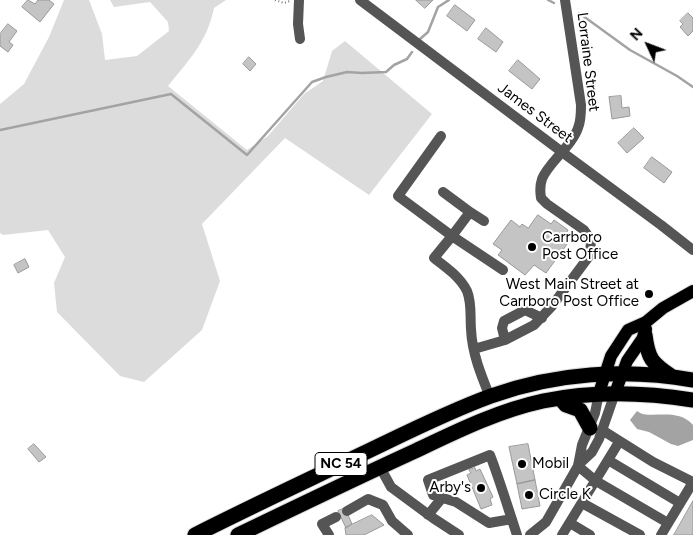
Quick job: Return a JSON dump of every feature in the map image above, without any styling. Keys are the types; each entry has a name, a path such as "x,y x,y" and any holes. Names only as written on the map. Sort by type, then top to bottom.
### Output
{"highway":[{"path":"646,329 647,350 650,359 672,377"},
{"name":"NC 54","path":"194,535 416,429 490,397 537,383 604,374 672,377 693,380"},
{"name":"NC 54","path":"238,535 484,420 522,407 560,398 599,393 666,396 693,400"},
{"path":"560,398 566,405 580,410 596,429"}],"main road":[{"path":"614,393 627,361 646,329 663,308 693,291"},
{"path":"599,393 611,356 628,330 646,329"}],"street":[{"path":"298,0 300,39"},
{"name":"James Street","path":"360,0 693,250"},
{"name":"Lorraine Street","path":"542,318 590,255 592,248 591,240 584,230 541,198 540,186 542,178 578,129 581,119 582,105 565,0"},
{"path":"441,136 398,196 452,236 503,270"},
{"path":"443,192 484,221"},
{"path":"470,212 434,258 448,268 463,284 468,293 471,310 470,329 476,363 490,397"},
{"path":"474,350 505,340 542,318 525,310 504,321 502,328 505,340"},
{"path":"596,429 599,393"},
{"path":"530,535 546,522 578,466 582,445 596,429 614,393"},
{"path":"596,429 693,482 661,535"},
{"path":"562,535 619,442"},
{"path":"512,519 489,523 456,502 433,494 428,480 490,455 512,519 516,535"},
{"path":"608,460 680,503"},
{"path":"578,466 596,481 668,523"},
{"path":"380,467 391,487 428,515 459,535"},
{"path":"428,515 442,498"},
{"path":"347,511 368,499 376,502 383,505 392,521 408,535"},
{"path":"582,503 640,535"},
{"path":"329,535 322,524 336,517"},
{"path":"570,523 590,535"}],"path":[{"path":"275,0 284,4 293,0"}],"shaded area":[{"path":"64,0 89,0 102,34 105,60 137,56 169,31 168,22 150,2 114,7 110,0 226,0 214,8 202,41 168,86 247,150 268,136 304,94 323,81 332,51 345,41 432,114 369,195 285,138 202,224 220,281 202,330 144,382 120,376 57,312 54,283 65,257 48,230 3,235 0,233 0,104 24,84 49,37"},
{"path":"637,411 648,415 671,415 686,419 693,425 693,440 678,446 649,432 637,429 630,420"}],"building":[{"path":"28,0 35,4 38,0 49,0 54,4 40,22 22,7"},
{"path":"416,0 433,0 425,8"},
{"path":"455,5 475,20 467,31 447,16"},
{"path":"688,13 693,18 693,31 688,36 680,27 683,24 680,21"},
{"path":"8,24 17,31 9,42 13,45 8,52 0,46 0,34"},
{"path":"486,28 503,42 496,52 478,39"},
{"path":"249,57 256,64 250,71 243,64"},
{"path":"518,60 540,79 532,89 509,71"},
{"path":"621,96 622,108 629,107 630,116 612,119 609,97"},
{"path":"634,128 644,138 627,153 618,143"},
{"path":"652,157 672,172 664,183 644,168"},
{"name":"Carrboro Post Office","path":"538,215 551,224 554,220 573,236 546,273 534,265 525,275 498,255 502,250 493,244 511,220 520,227 522,224 528,228"},
{"path":"25,259 29,267 18,273 14,265"},
{"path":"34,444 46,457 39,462 28,449"},
{"name":"Mobil","path":"528,444 535,480 517,484 509,447"},
{"name":"Arby's","path":"475,468 476,471 480,469 493,497 490,499 492,505 481,509 467,475 471,473 469,470"},
{"name":"Circle K","path":"535,480 540,506 522,509 517,484"},
{"path":"693,501 693,535 674,535"},
{"path":"345,508 352,524 346,528 338,511"},
{"path":"372,515 384,525 364,535 346,535 345,528"}],"waterway":[{"path":"420,39 428,32 438,7 449,0"},
{"path":"548,0 554,3"},
{"path":"579,13 630,50 693,87"},
{"path":"0,130 171,94 247,155 312,82 347,72 386,72 394,65 407,59 412,52"}],"place":[{"name":"Carrboro Post Office","path":"532,247"},
{"name":"West Main Street at Carrboro Post Office","path":"649,294"},
{"name":"Mobil","path":"522,464"},
{"name":"Arby's","path":"481,488"},
{"name":"Circle K","path":"529,495"}]}
